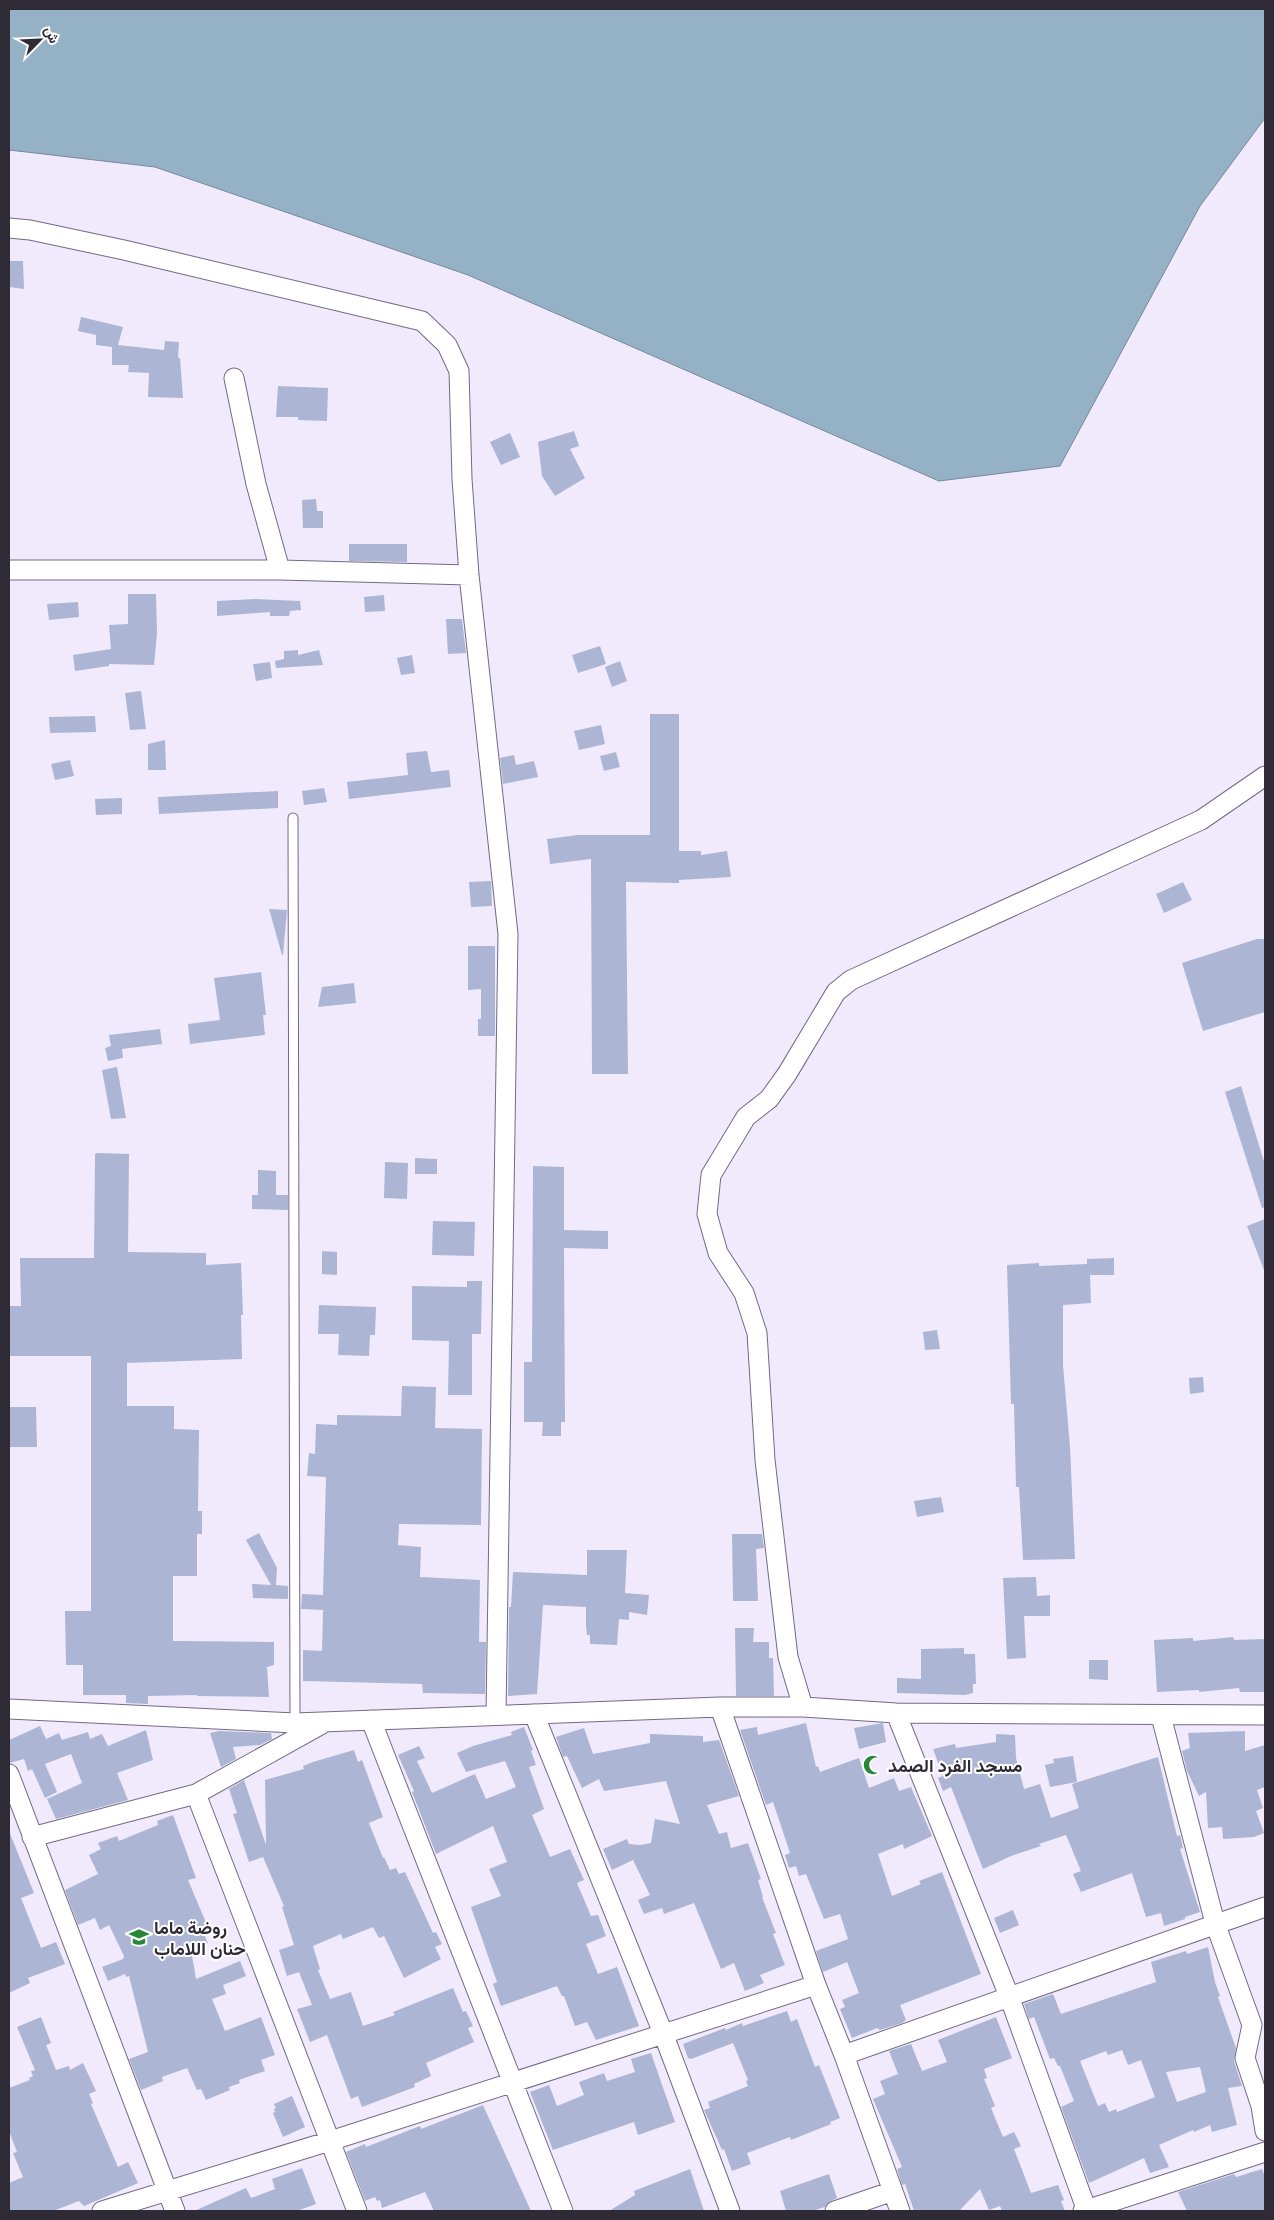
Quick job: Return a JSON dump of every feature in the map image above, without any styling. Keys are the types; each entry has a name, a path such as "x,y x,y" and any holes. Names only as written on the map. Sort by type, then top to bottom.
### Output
{"street":[{"path":"9,228 30,230 124,250 422,322 446,345 459,371 462,479 469,575 508,934 496,1714"},
{"path":"234,378 256,484 280,570"},
{"path":"9,570 280,570 469,575"},
{"path":"804,1707 788,1657 765,1460 757,1332 744,1293 718,1253 707,1214 711,1175 746,1117 769,1099 787,1074 836,992 851,980 1201,820 1265,776"},
{"path":"720,1707 816,1985 844,2055 900,2211"},
{"path":"9,1709 295,1723 720,1707 804,1707 896,1712 1161,1716 1265,1715"},
{"path":"896,1712 1009,1996 1086,2211 1265,2152"},
{"path":"534,1714 663,2033 730,2211"},
{"path":"1161,1716 1215,1923 1258,2024 1245,2058 1261,2106 1265,2131"},
{"path":"371,1720 563,2211"},
{"path":"32,1838 196,1794 326,1722"},
{"path":"9,1774 175,2211"},
{"path":"196,1794 357,2211"},
{"path":"844,2055 1265,1907"},
{"path":"102,2211 330,2141 816,1985"},
{"path":"835,2211 893,2191"}],"lane":[{"path":"293,818 295,1723"}],"water":[{"path":"9,9 1265,9 1265,118 1200,206 1060,466 939,481 468,275 155,167 9,150"}],"building":[{"path":"9,261 23,261 24,289 9,287"},
{"path":"81,317 123,327 118,345 164,350 165,341 179,342 178,358 180,358 183,398 148,397 149,373 128,372 129,365 112,365 112,347 96,345 96,335 78,331"},
{"path":"278,386 328,388 327,421 298,420 298,417 276,417"},
{"path":"574,431 579,446 570,449 585,478 555,496 542,476 538,442"},
{"path":"510,433 520,457 501,465 490,442"},
{"path":"316,499 317,511 323,511 323,528 303,528 302,500"},
{"path":"349,544 407,544 407,562 349,561"},
{"path":"128,594 156,594 157,633 154,665 109,664 109,666 75,671 73,655 111,649 109,625 128,624"},
{"path":"384,595 385,611 365,612 364,597"},
{"path":"255,599 300,601 301,610 290,611 289,616 270,616 270,612 217,616 217,601"},
{"path":"78,602 79,617 49,620 47,604"},
{"path":"446,619 462,619 466,653 448,654"},
{"path":"600,646 606,664 578,673 572,655"},
{"path":"298,650 298,655 319,650 323,665 276,668 275,661 284,659 284,651"},
{"path":"412,655 415,673 401,675 397,658"},
{"path":"620,661 627,681 612,687 605,667"},
{"path":"270,662 272,678 256,681 253,664"},
{"path":"141,691 146,729 130,730 125,693"},
{"path":"650,714 679,714 679,851 701,851 701,855 727,851 731,877 679,880 679,883 626,882 628,1074 592,1074 591,859 550,864 547,839 578,835 650,835"},
{"path":"95,716 96,732 50,733 49,717"},
{"path":"601,725 605,744 579,750 574,731"},
{"path":"165,740 166,770 148,770 148,744"},
{"path":"427,751 431,772 449,770 451,787 349,799 347,782 408,775 406,753"},
{"path":"616,752 620,767 604,771 600,756"},
{"path":"514,755 516,765 534,761 538,777 503,784 500,758"},
{"path":"70,760 74,776 55,780 51,764"},
{"path":"324,788 327,802 304,805 302,791"},
{"path":"278,791 278,808 159,814 158,797"},
{"path":"122,798 122,814 96,815 95,799"},
{"path":"491,881 492,906 471,907 469,882"},
{"path":"1183,882 1192,900 1164,913 1156,894"},
{"path":"269,909 287,910 283,955 282,955"},
{"path":"1257,939 1265,939 1265,1012 1203,1031 1182,963"},
{"path":"468,946 495,946 495,1036 478,1036 478,1019 481,1019 481,989 468,990"},
{"path":"261,972 266,1015 263,1015 265,1035 190,1044 188,1024 220,1020 214,978"},
{"path":"354,983 356,1003 318,1007 322,987"},
{"path":"160,1029 162,1044 122,1049 123,1058 108,1061 105,1048 111,1046 109,1035"},
{"path":"117,1067 126,1118 111,1119 102,1070"},
{"path":"1241,1086 1265,1165 1265,1207 1262,1208 1225,1092"},
{"path":"95,1154 129,1154 128,1252 206,1253 206,1265 241,1263 242,1359 127,1363 127,1406 174,1406 174,1429 199,1430 198,1511 202,1511 202,1534 197,1534 197,1576 173,1576 173,1641 274,1642 274,1665 267,1667 269,1697 148,1696 148,1704 126,1703 126,1695 83,1695 83,1665 66,1665 65,1611 91,1611 91,1356 9,1356 9,1306 21,1306 20,1258 94,1258"},
{"path":"415,1158 437,1159 437,1174 415,1174"},
{"path":"385,1162 408,1163 407,1199 384,1198"},
{"path":"533,1166 564,1167 564,1230 608,1231 608,1249 564,1248 565,1422 561,1422 561,1436 542,1436 543,1422 524,1422 524,1362 532,1362"},
{"path":"258,1170 276,1171 276,1195 288,1195 288,1210 252,1209 252,1195 258,1195"},
{"path":"1265,1219 1265,1270 1264,1270 1247,1226"},
{"path":"433,1221 475,1222 474,1256 432,1255"},
{"path":"322,1251 337,1252 337,1275 322,1274"},
{"path":"1114,1258 1114,1275 1090,1275 1091,1303 1063,1305 1063,1365 1070,1447 1075,1559 1023,1560 1019,1487 1016,1487 1014,1404 1011,1404 1007,1265 1039,1263 1039,1266 1087,1264 1087,1259"},
{"path":"467,1281 482,1281 481,1334 472,1334 472,1395 448,1395 449,1341 412,1340 412,1286 467,1287"},
{"path":"319,1305 376,1307 375,1335 370,1335 369,1356 338,1355 339,1334 318,1334"},
{"path":"937,1330 940,1349 925,1350 923,1332"},
{"path":"1203,1377 1204,1392 1190,1394 1189,1378"},
{"path":"402,1386 436,1387 435,1428 482,1429 481,1525 399,1524 398,1545 421,1547 420,1577 480,1580 479,1642 486,1642 485,1694 423,1693 422,1684 303,1681 303,1650 322,1651 323,1610 301,1609 302,1594 323,1595 326,1477 307,1476 309,1453 315,1454 316,1424 337,1425 337,1415 401,1416"},
{"path":"9,1407 36,1407 37,1447 9,1447"},
{"path":"941,1497 944,1512 917,1517 914,1501"},
{"path":"259,1533 277,1568 276,1585 288,1586 288,1599 253,1598 252,1584 271,1585 246,1540"},
{"path":"732,1534 762,1534 764,1548 756,1549 758,1601 733,1601"},
{"path":"587,1550 627,1550 625,1593 649,1595 647,1615 629,1612 629,1620 619,1619 617,1645 590,1644 590,1635 587,1635 586,1626 586,1607 543,1605 537,1694 508,1696 509,1607 511,1607 513,1572 587,1575"},
{"path":"1036,1577 1037,1596 1050,1595 1050,1616 1024,1616 1026,1658 1007,1659 1003,1578"},
{"path":"735,1628 754,1628 753,1642 769,1642 769,1658 773,1658 774,1696 736,1696"},
{"path":"1233,1637 1234,1640 1265,1639 1265,1692 1240,1692 1239,1688 1199,1692 1199,1690 1157,1692 1154,1640 1193,1638 1193,1641"},
{"path":"964,1648 964,1654 975,1654 976,1684 973,1684 973,1693 965,1695 897,1693 897,1678 921,1679 921,1649"},
{"path":"1089,1660 1108,1660 1108,1680 1089,1679"},
{"path":"806,1723 816,1767 818,1766 820,1772 859,1758 869,1788 894,1778 899,1791 911,1787 932,1836 904,1849 903,1844 878,1854 892,1896 921,1884 919,1881 942,1872 981,1974 900,2005 906,2020 902,2023 880,2030 877,2028 852,2038 840,2009 845,2007 842,2000 859,1993 847,1962 823,1972 816,1951 848,1939 840,1914 824,1919 806,1874 799,1876 796,1866 789,1868 785,1855 790,1853 773,1802 766,1805 740,1730 757,1727 758,1735"},
{"path":"883,1723 886,1742 859,1749 854,1728"},
{"path":"40,1726 46,1739 59,1733 62,1740 88,1732 90,1739 102,1734 108,1746 146,1730 153,1760 117,1773 128,1800 56,1819 47,1799 82,1783 71,1754 45,1764 57,1792 45,1798 32,1769 28,1771 24,1759 9,1763 9,1740"},
{"path":"524,1727 533,1750 531,1751 536,1765 529,1767 544,1809 532,1815 550,1857 570,1849 584,1880 577,1883 591,1916 598,1915 606,1936 586,1944 598,1974 617,1967 639,2026 596,2040 587,2022 575,2026 564,1996 562,1996 557,1986 501,2006 493,1984 497,1982 471,1907 501,1896 489,1869 507,1862 493,1826 436,1854 412,1792 414,1791 398,1755 419,1746 425,1758 417,1761 432,1793 475,1774 486,1799 516,1787 505,1761 466,1772 457,1753 473,1746 512,1735 511,1732"},
{"path":"584,1728 593,1754 650,1743 650,1734 703,1736 703,1742 719,1740 739,1796 707,1805 719,1834 727,1832 731,1848 748,1843 761,1879 758,1880 762,1897 776,1933 773,1934 785,1965 760,1975 764,1983 745,1991 734,1963 721,1969 694,1903 664,1914 662,1908 644,1914 638,1900 650,1895 633,1860 612,1870 603,1849 627,1839 629,1844 651,1843 655,1819 680,1824 666,1781 604,1791 599,1779 582,1788 567,1756 563,1757 556,1737"},
{"path":"219,1731 271,1733 272,1739 260,1745 233,1747 236,1759 221,1767 210,1733"},
{"path":"1245,1731 1245,1751 1265,1745 1265,1787 1257,1790 1263,1808 1256,1811 1264,1833 1254,1837 1223,1839 1222,1827 1208,1828 1206,1792 1199,1796 1187,1771 1182,1751 1190,1748 1188,1733"},
{"path":"996,1734 1015,1735 1016,1758 1024,1789 1040,1784 1051,1818 1079,1808 1072,1784 1158,1757 1177,1836 1180,1835 1183,1848 1180,1849 1200,1912 1164,1926 1161,1913 1146,1917 1132,1873 1081,1892 1073,1874 1081,1871 1066,1835 1039,1844 1041,1846 1011,1856 983,1869 951,1787 943,1791 938,1778 943,1776 933,1749 955,1744 956,1748 996,1742"},
{"path":"354,1750 358,1762 362,1760 383,1817 369,1823 383,1858 390,1870 396,1868 399,1874 405,1872 433,1933 436,1932 442,1944 435,1947 441,1959 404,1978 384,1936 379,1938 373,1927 343,1939 341,1934 313,1946 320,1969 318,1970 330,1999 351,1992 363,2026 395,2015 393,2012 453,1988 463,2012 466,2011 473,2026 468,2028 474,2042 426,2063 431,2076 414,2084 415,2087 362,2107 358,2096 351,2099 327,2035 310,2042 297,2009 312,2005 299,1972 287,1976 279,1950 294,1945 282,1907 284,1906 263,1857 249,1862 233,1814 237,1813 229,1789 244,1780 266,1845 265,1780 304,1769 303,1766 313,1762"},
{"path":"1073,1756 1077,1782 1050,1787 1045,1765 1054,1763 1053,1759"},
{"path":"173,1815 196,1878 188,1880 210,1932 204,1934 208,1943 191,1950 196,1979 240,1961 246,1976 223,1985 226,1994 212,1999 225,2031 261,2017 275,2055 261,2060 265,2071 239,2080 240,2083 229,2087 230,2090 206,2100 201,2089 197,2090 187,2068 162,2077 163,2081 141,2090 129,2059 148,2052 129,1976 126,1977 125,1974 108,1981 102,1967 123,1959 124,1956 109,1925 100,1930 95,1918 78,1925 65,1890 98,1874 89,1855 101,1849 98,1843 117,1836 119,1841 158,1825 157,1821"},
{"path":"9,1831 34,1893 21,1898 41,1948 56,1942 65,1964 28,1978 30,1983 9,1993"},
{"path":"1013,1910 1019,1925 1000,1933 994,1918"},
{"path":"1208,1947 1215,1982 1220,1996 1218,1997 1236,2048 1234,2061 1242,2086 1228,2088 1237,2125 1212,2132 1210,2125 1194,2132 1193,2130 1159,2145 1169,2167 1150,2173 1144,2158 1089,2183 1061,2107 1074,2101 1060,2066 1058,2066 1054,2058 1050,2059 1034,2017 1029,2019 1024,2004 1053,1994 1061,2014 1156,1982 1151,1962 1186,1951 1187,1954","holes":["1122,2050 1128,2065 1141,2060 1155,2097 1117,2112 1116,2109 1109,2112 1105,2103 1098,2106 1080,2061 1106,2051 1108,2055","1200,2067 1206,2092 1177,2102 1166,2072"]},
{"path":"787,2011 791,2022 797,2019 815,2067 819,2065 840,2118 830,2122 831,2124 791,2140 790,2137 747,2153 751,2164 732,2171 724,2149 722,2150 704,2110 710,2108 708,2102 748,2086 746,2081 748,2080 733,2043 691,2059 688,2058 683,2044 725,2028 726,2030 742,2023 743,2026"},
{"path":"41,2017 51,2043 46,2045 56,2070 69,2066 70,2070 83,2063 96,2091 89,2094 93,2103 91,2104 118,2167 128,2162 138,2183 84,2206 79,2201 53,2211 9,2211 9,2183 23,2177 13,2153 17,2152 9,2131 9,2088 30,2080 29,2078 33,2076 31,2071 35,2070 17,2027"},
{"path":"996,2017 1012,2058 984,2069 987,2078 984,2079 995,2106 991,2108 1003,2137 1014,2132 1021,2146 1014,2149 1031,2193 1058,2185 1064,2200 1061,2201 1065,2211 1002,2211 1000,2206 989,2210 980,2189 959,2211 914,2211 905,2184 902,2185 897,2169 902,2167 873,2099 885,2094 880,2081 898,2074 889,2051 911,2044 922,2071 947,2062 938,2040"},
{"path":"651,2053 675,2122 638,2135 634,2122 553,2150 530,2092 549,2085 557,2106 584,2095 579,2082 604,2073 607,2081 635,2072 631,2059"},
{"path":"292,2096 305,2127 283,2137 273,2113 276,2108 274,2104"},
{"path":"483,2105 531,2211 434,2211 425,2192 382,2208 380,2200 377,2201 375,2197 365,2201 346,2152 365,2144 366,2147 420,2126 421,2129"},
{"path":"302,2168 316,2204 297,2211 194,2211 246,2188 251,2198 275,2189 272,2179"},
{"path":"690,2169 704,2211 609,2211 635,2195 634,2191"},
{"path":"1262,2169 1265,2177 1265,2211 1187,2211 1178,2192 1234,2174 1236,2177"},
{"path":"829,2174 837,2198 825,2207 812,2211 786,2211 780,2191"}],"place":[{"name":"مسجد الفرد الصمد","path":"873,1765"},
{"name":"روضة ماما حنان اللاماب","path":"139,1937"}]}
